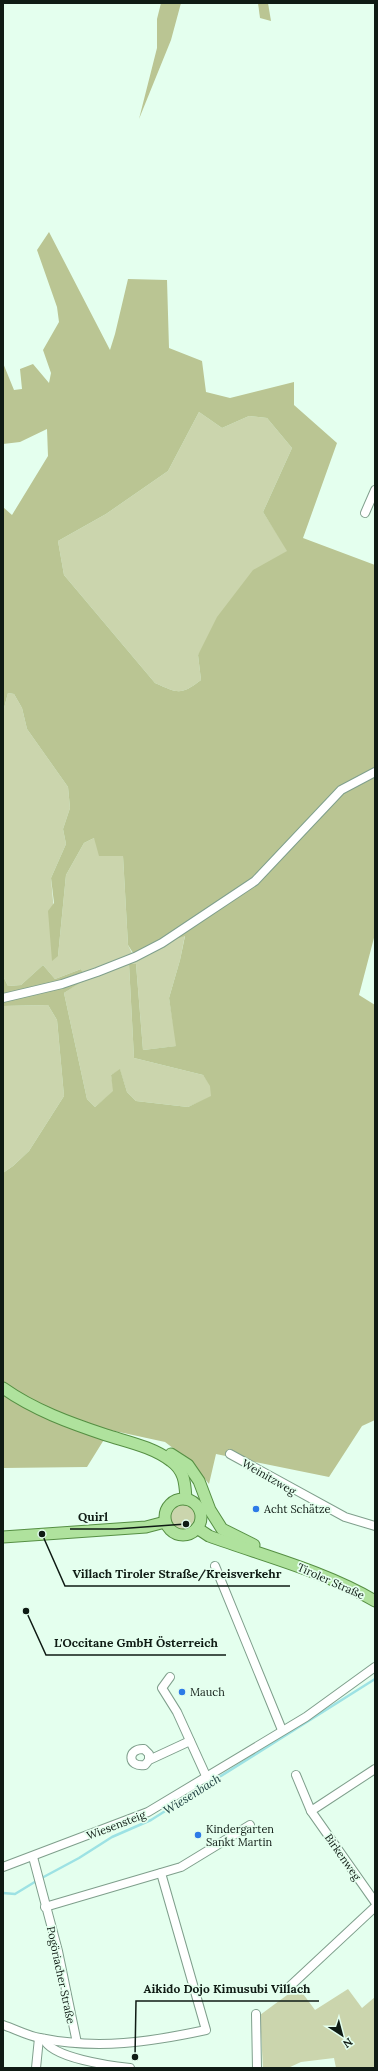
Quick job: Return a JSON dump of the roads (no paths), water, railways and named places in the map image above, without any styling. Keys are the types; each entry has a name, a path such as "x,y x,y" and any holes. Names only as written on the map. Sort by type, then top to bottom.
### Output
{"main road":[{"path":"3,1388 31,1405 94,1431 146,1448 172,1461 180,1470 186,1482 186,1499"},
{"path":"146,1448 151,1444 163,1448 188,1465 199,1481 210,1510 222,1529 259,1548 265,1554"},
{"path":"186,1499 192,1501 200,1509 201,1519 197,1528 190,1534 181,1535 172,1532 165,1522 165,1512 170,1504 175,1500 186,1499"},
{"path":"3,1537 146,1527 165,1522"},
{"name":"Tiroler Straße","path":"197,1528 209,1536 265,1554 348,1587 375,1601"}],"street":[{"path":"365,513 375,490"},
{"path":"3,998 62,984 98,972 135,957 162,943 255,881 341,790 375,772"},
{"name":"Weinitzweg","path":"230,1454 345,1517 375,1526"},
{"path":"215,1566 282,1730"},
{"name":"Wiesensteig","path":"3,1867 33,1857 148,1812 207,1778 282,1730 306,1717 375,1668"},
{"path":"170,1677 162,1688 177,1712 207,1778"},
{"path":"149,1760 190,1741"},
{"path":"311,1811 375,1769"},
{"name":"Birkenweg","path":"296,1775 311,1811 375,1902"},
{"path":"46,1907 181,1868 250,1825"},
{"name":"Pogöriacher Straße","path":"33,1857 58,1951 77,2042"},
{"name":"Pogöriacher Straße","path":"3,2025 42,2039 115,2045 156,2041 206,2030 161,1873"},
{"path":"287,1989 375,1907"},
{"path":"256,2014 256,2068"},
{"path":"36,2068 42,2039"},
{"path":"42,2039 45,2043 52,2047 76,2058 130,2068"}],"waterway":[{"name":"Wiesenbach","path":"3,1893 15,1894 79,1858 112,1837 151,1820 375,1679"}],"place":[{"name":"Acht Schätze","path":"256,1509"},
{"name":"Quirl","path":"186,1524"},
{"name":"Villach Tiroler Straße/Kreisverkehr","path":"42,1534"},
{"name":"L'Occitane GmbH Österreich","path":"26,1611"},
{"name":"Mauch","path":"182,1692"},
{"name":"Kindergarten Sankt Martin","path":"198,1835"},
{"name":"Aikido Dojo Kimusubi Villach","path":"135,2057"}]}
